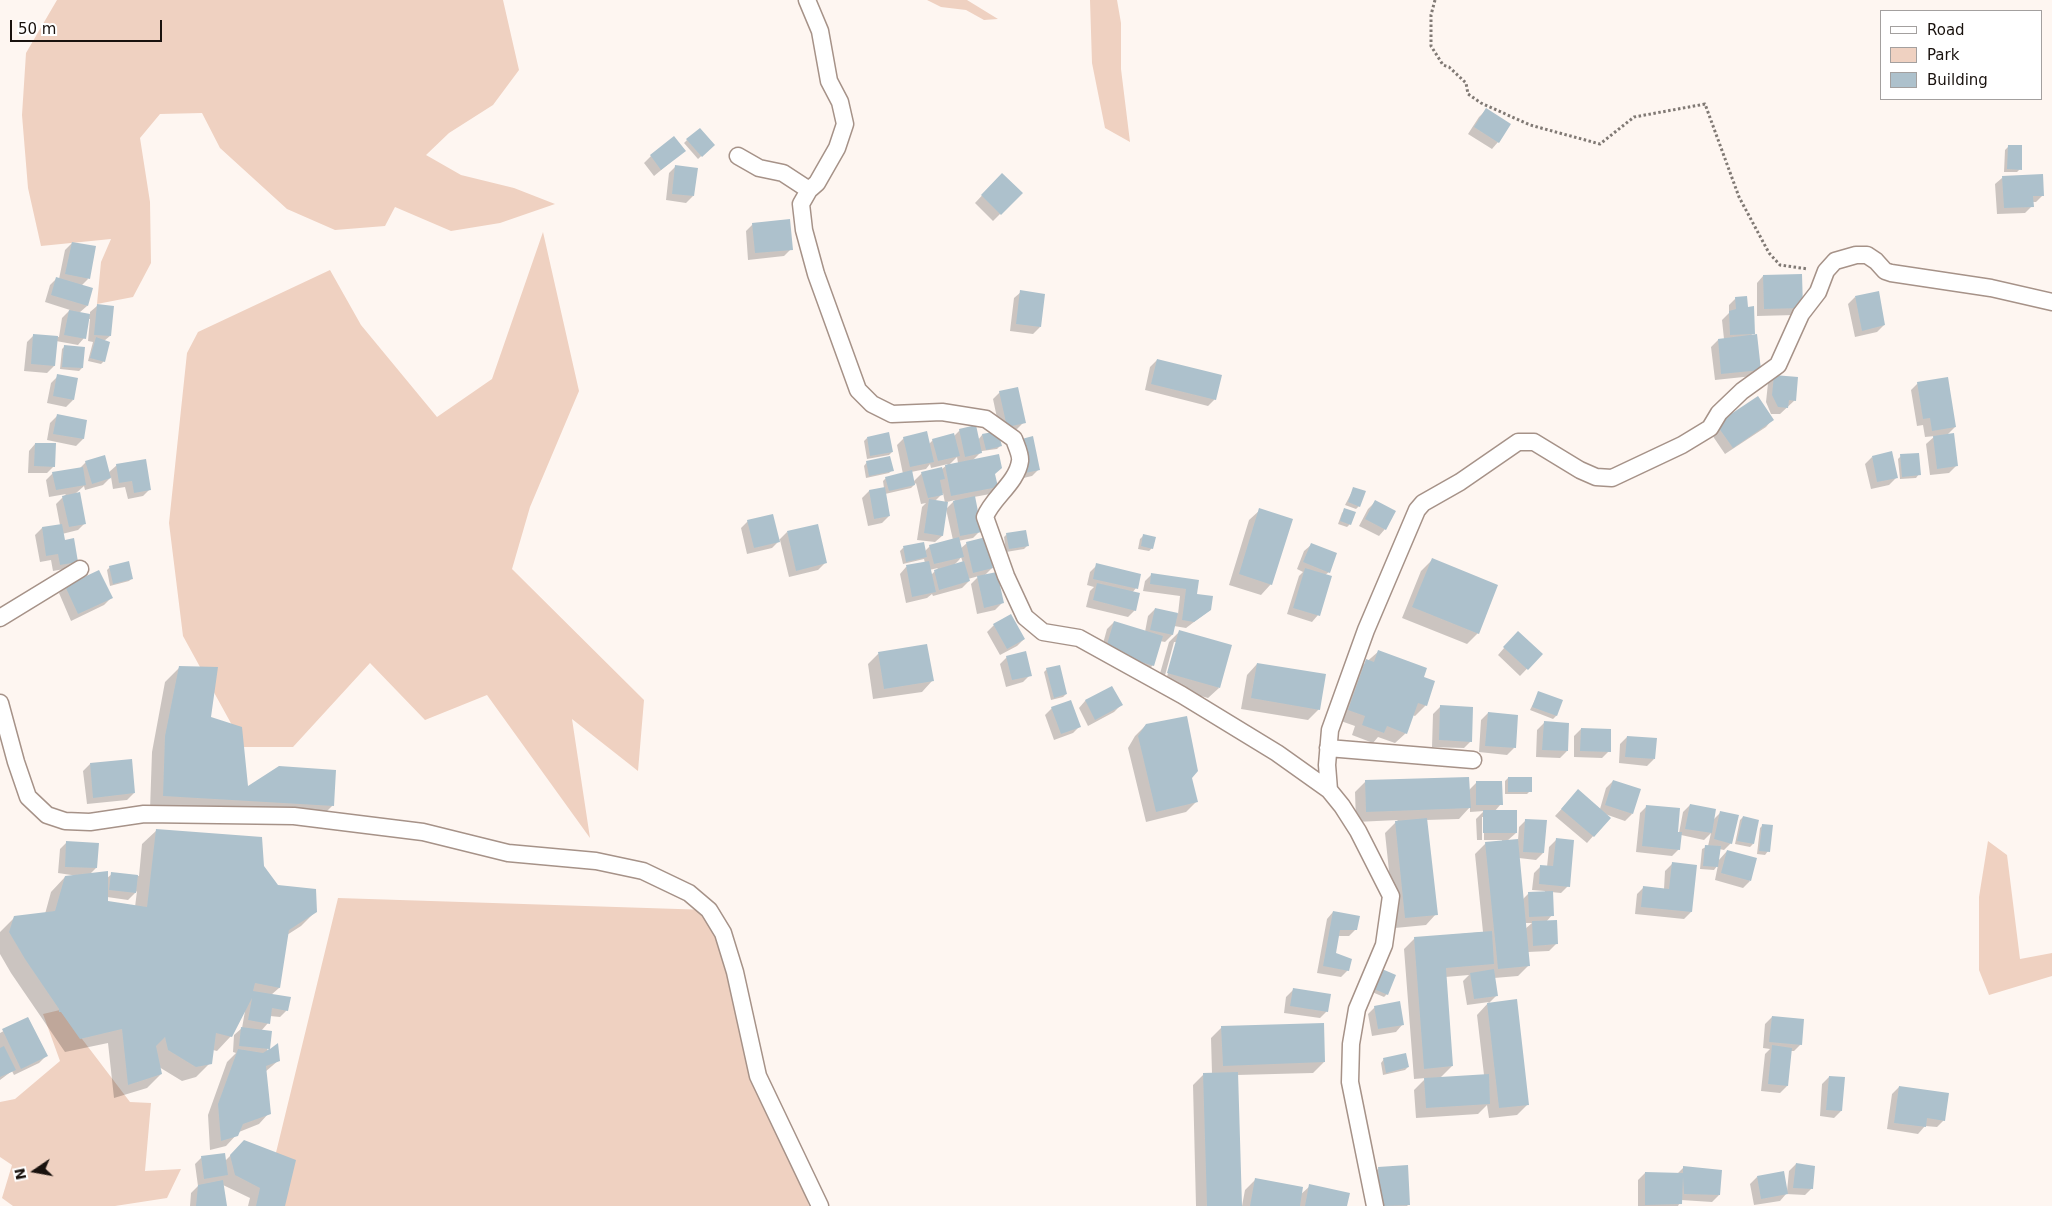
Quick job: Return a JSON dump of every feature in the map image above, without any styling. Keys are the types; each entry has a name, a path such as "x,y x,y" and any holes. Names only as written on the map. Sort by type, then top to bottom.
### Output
{"street":[{"path":"807,0 820,31 829,80 840,102 845,124 837,148 817,183 809,190 801,204 804,230 816,274 858,390 872,404 892,414 942,412 986,418 1014,439 1020,461 1013,477 988,508 985,517 1006,576 1025,617 1043,632 1079,638 1182,694 1277,753 1329,790 1358,831 1391,896 1384,945 1358,1009 1351,1044 1350,1082 1375,1206"},
{"path":"738,156 759,168 783,173 809,190"},
{"path":"1329,790 1327,765 1330,730 1366,630 1417,510 1423,503 1460,482 1518,442 1534,442 1580,470 1596,477 1612,478 1682,445 1710,428 1719,413 1742,391 1778,365 1801,314 1818,292 1826,271 1841,258 1867,256 1876,261 1885,271 1891,273 1991,288 2052,302"},
{"path":"0,618 80,569"},
{"path":"0,703 16,762 28,797 47,815 65,821 90,822 144,814 294,816 423,832 508,853 596,861 643,871 689,893 709,910 723,933 735,972 758,1076 820,1206"},
{"path":"1328,748 1473,760"}],"path":[{"path":"1435,0 1431,15 1432,46 1443,64 1449,67 1466,84 1468,94 1481,103 1530,125 1600,144 1634,117 1706,104 1739,197 1769,254 1780,265 1826,271"}],"green space":[{"path":"57,0 503,0 519,70 493,105 449,133 426,155 461,175 514,188 555,204 500,223 451,231 395,207 385,226 335,230 287,209 220,148 202,113 160,114 140,138 150,202 151,263 133,297 97,304 101,262 111,239 41,246 28,188 22,115 26,53"},
{"path":"927,0 967,0 998,19 984,20 966,10 941,7"},
{"path":"1090,0 1117,0 1121,23 1121,69 1130,142 1105,128 1092,63"},
{"path":"543,232 579,391 530,507 512,569 644,700 638,771 572,719 590,838 487,695 425,720 370,663 293,747 244,747 183,636 169,523 187,353 198,332 330,270 361,325 437,417 492,379"},
{"path":"1988,841 2007,855 2020,959 2052,953 2052,976 1989,995 1979,970 1979,897"},
{"path":"338,898 709,910 809,1206 263,1206"},
{"path":"60,1010 130,1102 151,1103 145,1171 181,1169 167,1198 115,1206 13,1206 2,1198 12,1165 0,1157 0,1102 15,1099 60,1061 43,1014"}],"building":[{"path":"1486,108 1511,124 1499,143 1474,127"},
{"path":"700,128 715,145 702,157 686,139"},
{"path":"674,136 686,151 661,170 650,155"},
{"path":"2008,145 2022,145 2022,170 2007,169"},
{"path":"675,165 698,168 694,196 672,194"},
{"path":"1002,173 1023,193 1001,215 981,195"},
{"path":"2043,174 2044,196 2033,196 2034,207 2004,208 2002,176"},
{"path":"790,219 793,250 755,253 752,223"},
{"path":"72,242 96,246 90,279 65,274"},
{"path":"1802,274 1803,308 1764,309 1763,275"},
{"path":"56,277 93,288 88,306 51,295"},
{"path":"1020,290 1045,294 1041,327 1016,324"},
{"path":"1879,291 1885,325 1862,331 1855,296"},
{"path":"1747,296 1748,307 1754,306 1755,334 1730,335 1729,311 1736,309 1735,297"},
{"path":"97,304 114,306 111,336 94,335"},
{"path":"69,310 90,314 86,339 64,335"},
{"path":"33,334 58,336 55,366 31,364"},
{"path":"1757,334 1761,370 1721,374 1718,339"},
{"path":"96,337 110,342 105,362 90,358"},
{"path":"64,345 85,347 83,368 62,367"},
{"path":"1157,359 1222,375 1216,400 1151,384"},
{"path":"57,374 78,378 74,400 53,396"},
{"path":"1774,375 1798,377 1796,401 1789,400 1788,408 1778,407 1772,395"},
{"path":"1948,377 1956,427 1932,431 1930,418 1923,419 1917,382"},
{"path":"1018,387 1026,423 1007,427 999,391"},
{"path":"1758,396 1774,420 1733,448 1716,424"},
{"path":"57,414 87,420 84,439 53,434"},
{"path":"976,425 982,453 965,457 959,429"},
{"path":"927,431 934,462 910,467 903,437"},
{"path":"998,431 1002,446 986,450 982,434"},
{"path":"889,432 893,452 870,456 867,437"},
{"path":"954,433 960,456 938,461 932,439"},
{"path":"1954,433 1958,466 1937,469 1933,436"},
{"path":"1033,436 1040,470 1025,473 1018,440"},
{"path":"35,443 56,443 55,467 34,466"},
{"path":"1892,451 1898,478 1877,482 1872,456"},
{"path":"1919,453 1921,475 1902,477 1900,454"},
{"path":"999,454 1002,468 995,474 998,487 951,496 945,465"},
{"path":"105,455 111,478 92,484 85,461"},
{"path":"890,456 894,471 869,476 866,461"},
{"path":"146,459 151,490 134,493 132,481 119,483 116,464"},
{"path":"83,467 86,485 56,490 52,472"},
{"path":"942,467 945,479 940,480 943,495 928,498 921,472"},
{"path":"912,470 915,485 889,491 885,477"},
{"path":"885,487 890,516 874,519 869,490"},
{"path":"1353,487 1366,491 1360,507 1348,502"},
{"path":"80,492 86,524 69,527 62,496"},
{"path":"975,496 982,532 960,536 953,501"},
{"path":"929,499 948,502 943,536 924,533"},
{"path":"1375,500 1396,511 1386,530 1365,519"},
{"path":"1259,508 1293,519 1272,585 1239,574"},
{"path":"1344,508 1356,512 1351,525 1340,521"},
{"path":"773,514 780,542 754,548 747,520"},
{"path":"62,524 65,540 74,538 78,562 60,565 58,554 46,556 42,527"},
{"path":"818,524 827,563 796,571 787,531"},
{"path":"1026,530 1029,546 1009,549 1006,533"},
{"path":"1143,534 1156,537 1153,549 1141,546"},
{"path":"959,537 964,557 934,564 929,545"},
{"path":"986,537 993,568 973,573 966,542"},
{"path":"924,542 927,557 906,562 903,546"},
{"path":"1311,543 1337,553 1330,573 1303,562"},
{"path":"1432,558 1498,585 1479,634 1412,607"},
{"path":"129,561 133,579 113,584 109,566"},
{"path":"929,561 936,592 912,597 906,565"},
{"path":"964,561 970,581 939,590 934,570"},
{"path":"1096,563 1141,574 1138,589 1093,579"},
{"path":"1305,568 1332,576 1320,616 1293,608"},
{"path":"99,570 113,598 78,614 65,586"},
{"path":"997,572 1004,603 984,608 977,576"},
{"path":"1151,573 1199,580 1197,594 1213,596 1211,610 1194,622 1182,620 1186,589 1150,584"},
{"path":"1097,583 1140,593 1136,611 1093,600"},
{"path":"1155,608 1178,613 1173,635 1150,630"},
{"path":"1011,614 1025,639 1007,649 993,624"},
{"path":"1114,621 1163,636 1154,666 1105,651"},
{"path":"1179,630 1232,645 1220,688 1167,673"},
{"path":"1518,631 1543,654 1528,670 1503,647"},
{"path":"927,644 934,681 884,689 878,652"},
{"path":"1378,650 1427,668 1424,677 1435,681 1427,706 1418,703 1407,734 1387,726 1384,733 1362,725 1365,716 1348,710 1366,659 1374,662"},
{"path":"1026,651 1032,676 1012,680 1006,656"},
{"path":"1257,663 1326,674 1320,710 1251,698"},
{"path":"1060,665 1067,694 1054,698 1046,668"},
{"path":"179,666 218,667 211,717 242,727 248,786 279,766 336,770 334,806 163,796 165,736"},
{"path":"1112,686 1123,705 1095,720 1085,700"},
{"path":"1538,691 1563,700 1557,716 1532,707"},
{"path":"1071,700 1081,727 1061,734 1051,707"},
{"path":"1440,705 1473,707 1472,742 1439,740"},
{"path":"1488,712 1518,715 1516,748 1485,746"},
{"path":"1187,716 1198,771 1192,778 1198,802 1156,812 1138,736 1146,724"},
{"path":"1544,721 1569,723 1568,751 1542,750"},
{"path":"1581,728 1611,729 1611,752 1580,751"},
{"path":"1627,736 1657,738 1655,759 1625,757"},
{"path":"132,759 135,793 93,798 90,763"},
{"path":"1469,777 1471,808 1366,812 1365,780"},
{"path":"1508,777 1532,777 1532,792 1508,792"},
{"path":"1613,780 1641,789 1633,814 1605,805"},
{"path":"1476,781 1502,781 1503,805 1476,805"},
{"path":"1578,789 1611,818 1594,837 1561,809"},
{"path":"1690,804 1716,809 1712,833 1685,829"},
{"path":"1646,805 1680,808 1678,832 1682,832 1680,850 1642,846"},
{"path":"1483,810 1517,810 1517,833 1483,833"},
{"path":"1720,811 1739,815 1732,844 1714,839"},
{"path":"1743,816 1759,820 1754,844 1737,841"},
{"path":"1427,818 1438,915 1405,918 1395,821"},
{"path":"1525,819 1547,820 1544,853 1523,852"},
{"path":"1762,824 1773,825 1770,852 1759,851"},
{"path":"156,829 262,837 264,866 278,885 316,889 317,912 289,930 280,988 255,983 253,991 291,997 288,1011 272,1008 270,1024 248,1020 252,998 232,1037 216,1033 212,1064 196,1067 168,1050 165,1037 156,1046 162,1074 128,1085 122,1029 80,1039 61,1012 59,1012 59,1009 9,932 14,916 55,911 65,876 108,871 108,901 147,907"},
{"path":"1556,838 1574,840 1570,887 1539,884 1540,865 1553,866"},
{"path":"1518,839 1530,966 1498,969 1485,842"},
{"path":"66,841 99,843 97,868 65,867"},
{"path":"1705,845 1721,846 1718,867 1703,866"},
{"path":"1727,850 1757,858 1751,881 1721,873"},
{"path":"1672,862 1697,865 1692,912 1641,907 1643,886 1669,889"},
{"path":"111,872 138,875 136,893 109,890"},
{"path":"1553,891 1554,916 1529,917 1528,892"},
{"path":"1333,911 1360,916 1357,930 1340,930 1336,953 1352,959 1349,971 1323,966"},
{"path":"1557,920 1558,944 1533,946 1532,921"},
{"path":"1492,931 1494,964 1446,968 1453,1066 1424,1069 1414,937"},
{"path":"1382,969 1396,975 1388,995 1374,989"},
{"path":"1494,969 1498,996 1474,999 1470,973"},
{"path":"1293,988 1331,994 1328,1012 1290,1006"},
{"path":"1517,999 1529,1105 1499,1108 1487,1003"},
{"path":"1400,1001 1404,1025 1378,1029 1374,1006"},
{"path":"1772,1016 1804,1019 1802,1045 1769,1042"},
{"path":"28,1017 48,1056 21,1069 2,1029"},
{"path":"1324,1023 1325,1062 1223,1066 1221,1026"},
{"path":"241,1027 272,1031 270,1049 278,1043 280,1061 266,1066 271,1114 243,1124 238,1136 221,1141 218,1104 238,1049 263,1053 269,1049 239,1046"},
{"path":"1772,1045 1792,1048 1788,1086 1768,1084"},
{"path":"4,1046 16,1070 0,1077 0,1048"},
{"path":"1406,1053 1409,1067 1386,1073 1383,1058"},
{"path":"1238,1072 1242,1206 1207,1206 1203,1073"},
{"path":"1489,1074 1490,1104 1426,1108 1424,1078"},
{"path":"1829,1076 1845,1077 1842,1111 1826,1110"},
{"path":"1899,1086 1949,1093 1945,1121 1927,1118 1926,1127 1894,1123"},
{"path":"244,1140 296,1160 285,1206 256,1206 260,1188 235,1175 230,1155"},
{"path":"225,1153 228,1175 204,1179 201,1156"},
{"path":"1796,1163 1815,1166 1813,1189 1793,1188"},
{"path":"1408,1165 1410,1205 1381,1206 1378,1167"},
{"path":"1683,1166 1722,1170 1720,1195 1684,1194 1683,1177 1682,1204 1645,1205 1645,1172 1683,1173"},
{"path":"1784,1171 1788,1194 1761,1199 1757,1176"},
{"path":"1255,1178 1303,1187 1300,1206 1250,1206"},
{"path":"223,1180 227,1206 196,1206 198,1185"},
{"path":"1309,1184 1350,1193 1347,1206 1305,1206"}]}
